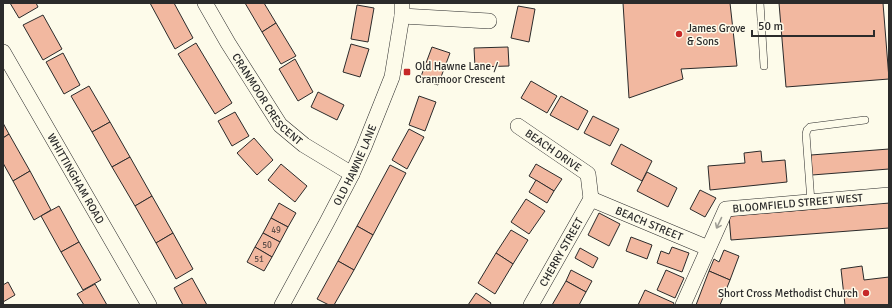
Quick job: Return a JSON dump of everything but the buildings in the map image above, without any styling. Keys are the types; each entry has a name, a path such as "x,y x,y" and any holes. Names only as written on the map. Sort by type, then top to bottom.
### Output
{"street":[{"name":"CRANMOOR CRESCENT","path":"205,3 228,43 280,125 304,145 352,174"},
{"name":"OLD HAWNE LANE","path":"282,305 328,222 364,147 392,77 402,9 488,21"},
{"name":"WHITTINGHAM ROAD","path":"3,52 149,305"},
{"name":"BEACH DRIVE","path":"518,126 588,174 591,199"},
{"name":"BLOOMFIELD STREET WEST","path":"708,248 726,209 889,195"},
{"name":"BEACH STREET","path":"591,199 708,248"},
{"name":"CHERRY STREET","path":"531,305 591,199"},
{"path":"683,305 708,248"}],"lane":[{"path":"760,3 764,66"},
{"path":"811,202 806,134 807,130 810,127 866,120"}],"place":[{"name":"James Grove & Sons","path":"679,34"},
{"name":"Old Hawne Lane / Cranmoor Crescent","path":"407,72"},
{"name":"Short Cross Methodist Church","path":"866,293"}]}
